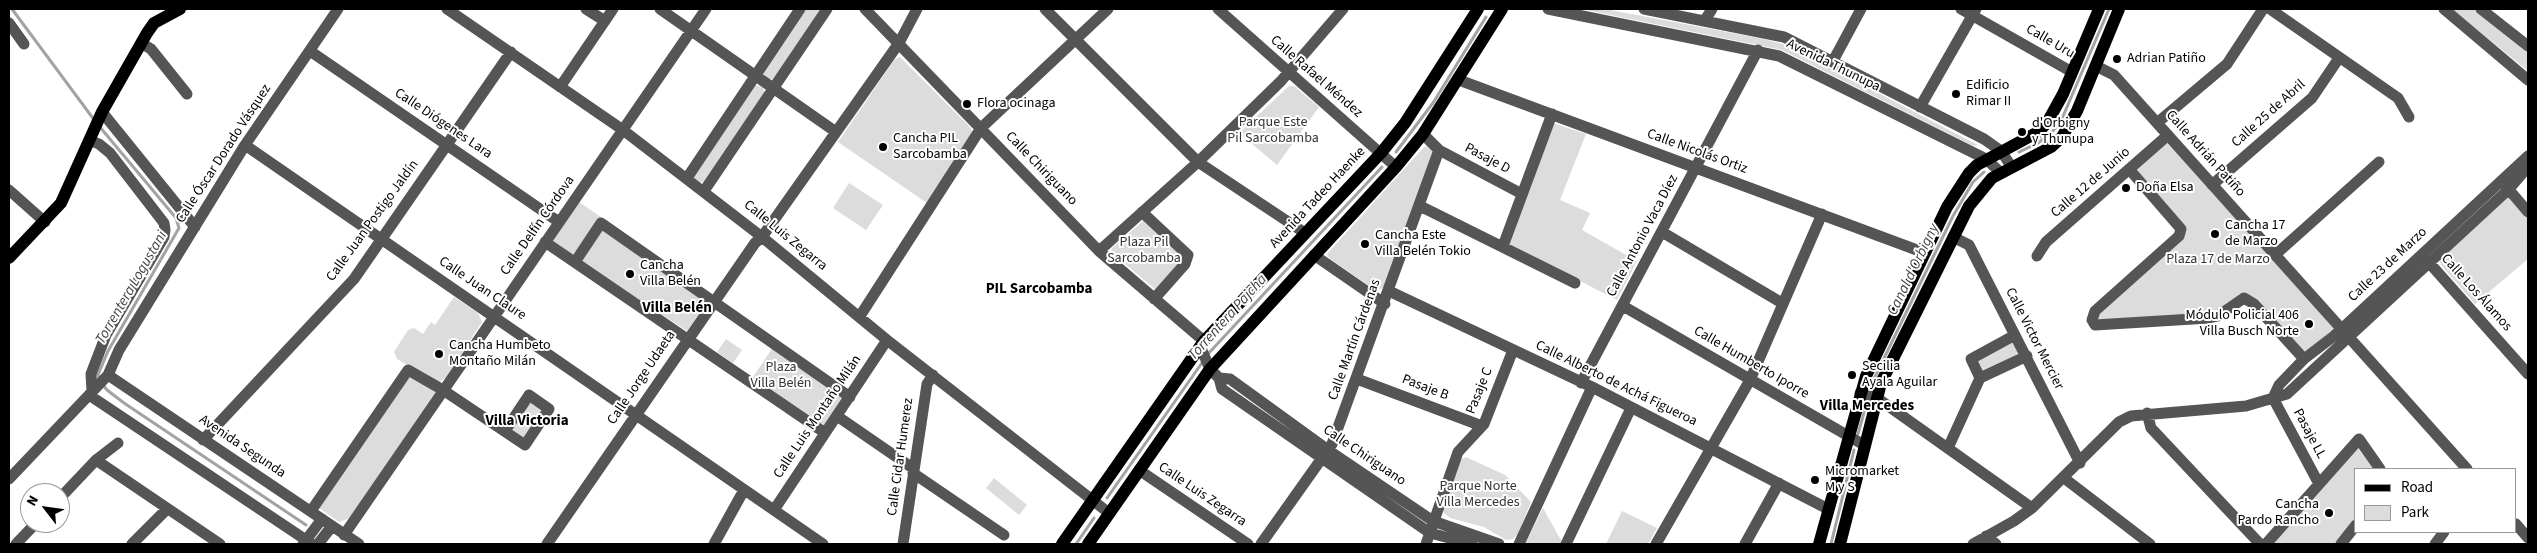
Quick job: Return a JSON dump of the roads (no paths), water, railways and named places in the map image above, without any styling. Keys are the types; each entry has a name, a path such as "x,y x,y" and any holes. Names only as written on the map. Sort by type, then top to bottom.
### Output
{"main road":[{"path":"9,258 45,222 60,203 96,125 154,23 180,9"},
{"name":"Avenida Tadeo Haenke","path":"1088,544 1139,470 1207,358 1314,255 1388,160 1420,102 1478,9"},
{"name":"Avenida Tadeo Haenke","path":"1062,544 1093,501 1305,233 1388,160 1423,134 1459,80 1502,9"},
{"path":"1819,544 1866,376 1925,252 1959,186 1969,173 1986,158 2038,132 2048,124 2099,9"},
{"path":"1840,544 1881,383 1969,206 1983,187 2006,169 2036,156 2062,137 2077,111 2119,9"}],"street":[{"name":"Calle Óscar Dorado Vásquez","path":"9,479 98,385 245,145 338,9"},
{"path":"586,9 605,21"},
{"path":"560,87 613,9"},
{"path":"660,9 836,132"},
{"name":"Calle Delfín Córdova","path":"344,534 706,9"},
{"path":"687,178 800,9"},
{"path":"704,191 827,9"},
{"name":"Calle Chiriguano","path":"865,9 1099,251 1154,299 1207,358 1222,389 1433,521 1499,544"},
{"name":"Calle Jorge Udaeta","path":"547,544 687,339 755,243 762,237 899,43 917,9"},
{"path":"1045,9 1198,162 1305,233"},
{"path":"860,316 981,128 1108,9"},
{"name":"Calle Rafael Méndez","path":"1218,9 1388,160"},
{"path":"1099,251 1198,162 1288,73 1343,9"},
{"name":"Avenida Thunupa","path":"1548,9 1758,50 1794,62 2006,169"},
{"name":"Avenida Thunupa","path":"1644,9 1784,37 1984,139 2001,151 2006,169"},
{"path":"1705,20 1712,9"},
{"path":"1833,61 1862,9"},
{"name":"Calle Uru","path":"1961,9 1974,12 2072,72"},
{"path":"2157,123 2227,64 2263,9"},
{"path":"2270,9 2398,98 2408,117"},
{"path":"2444,9 2528,80"},
{"path":"2481,9 2528,46"},
{"name":"Calle Luis Zegarra","path":"455,10 511,52 623,130 704,191 888,340 1109,514"},
{"path":"1920,108 1974,12"},
{"path":"9,23 24,44"},
{"path":"141,43 151,49 187,94"},
{"name":"Calle Antonio Vaca Díez","path":"1518,544 1586,385 1623,306 1758,50"},
{"name":"Calle Diógenes Lara","path":"310,51 559,222"},
{"name":"Calle Juan Postigo Jaldín","path":"203,440 354,279 511,52"},
{"name":"Calle 25 de Abril","path":"2212,185 2312,98 2339,58"},
{"name":"Calle Adrián Patiño","path":"2096,66 2114,75 2466,468"},
{"name":"Calle Nicolás Ortiz","path":"1459,80 1925,252"},
{"path":"1503,246 1552,114"},
{"path":"96,125 195,227"},
{"path":"96,125 100,144 110,153 164,223 165,230 164,237 106,335 91,374 98,385 307,543 322,518"},
{"path":"1423,134 1439,150"},
{"name":"Calle 12 de Junio","path":"2037,256 2046,242 2128,168 2168,135"},
{"name":"Calle Juan Claure","path":"245,145 824,544"},
{"name":"Pasaje D","path":"1439,150 1522,194"},
{"name":"Calle Martín Cárdenas","path":"1261,544 1332,444 1385,304 1439,150"},
{"name":"Calle 23 de Marzo","path":"1972,544 2014,522 2032,508 2080,463 2119,422 2131,416 2147,413 2246,406 2287,394 2345,333 2425,258 2500,180 2528,156"},
{"path":"2275,255 2379,162"},
{"name":"Calle 23 de Marzo","path":"2425,258 2508,189 2528,167"},
{"path":"2128,168 2181,230 2179,236 2095,311 2092,320 2095,324 2208,318 2218,316 2244,298 2254,304 2304,359"},
{"path":"2500,180 2528,212"},
{"path":"9,190 45,222"},
{"path":"1420,206 1575,282"},
{"path":"1142,212 1188,255 1185,264 1154,299"},
{"path":"1656,544 1750,380 1822,214"},
{"path":"575,262 601,223 850,397"},
{"path":"1662,232 1782,303"},
{"name":"Calle Victor Mercier","path":"1953,237 1969,245 2080,463"},
{"path":"545,242 825,434"},
{"path":"1314,255 1385,304"},
{"name":"Calle Los Álamos","path":"2425,258 2527,369"},
{"name":"Calle Alberto de Achá Figueroa","path":"1389,291 1586,385 1828,508"},
{"name":"Calle Humberto Iporre","path":"1623,306 1864,445"},
{"name":"Calle 23 de Marzo","path":"2273,398 2279,385 2304,359 2345,333"},
{"path":"1980,378 1971,359 2016,335"},
{"name":"Calle Luis Montaño Milán","path":"774,510 888,340"},
{"name":"Pasaje C","path":"1428,539 1458,452 1482,426 1513,350"},
{"path":"1948,448 1980,378 2027,356"},
{"path":"310,511 408,370 444,390 504,431"},
{"name":"Calle Cidar Humerez","path":"903,544 927,384 932,375"},
{"name":"Pasaje B","path":"1357,379 1482,426"},
{"name":"Avenida Segunda","path":"98,385 203,440 359,544"},
{"path":"1860,393 1877,398 2032,508"},
{"name":"Pasaje LL","path":"2273,398 2319,484"},
{"path":"1566,544 1631,408"},
{"path":"2147,413 2151,428 2260,544"},
{"path":"837,416 1004,535"},
{"path":"2266,544 2359,439 2379,468"},
{"path":"70,487 96,460 118,443"},
{"name":"Calle Chiriguano","path":"1325,454 1428,539 1472,544"},
{"path":"96,460 166,510 220,544"},
{"name":"Calle Luis Zegarra","path":"1139,470 1248,544"},
{"path":"2064,478 2150,544"},
{"path":"1745,544 1779,483"},
{"path":"714,544 744,490"},
{"path":"132,544 166,510"},
{"path":"2517,525 2528,538"},
{"path":"318,544 332,526"},
{"path":"2341,544 2354,528"},
{"path":"16,544 26,533"},
{"path":"2435,544 2443,533"},
{"path":"1986,536 1996,544"}],"waterway":[{"name":"Torrentera Logustani","path":"12,9 95,121"},
{"name":"Canal d'Orbigny","path":"2019,152 2038,143 2052,132 2061,121 2109,9"},
{"name":"Torrentera Pajcha","path":"1396,152 1433,103 1486,17"},
{"name":"Torrentera Logustani","path":"99,126 176,218 179,228 108,351 98,375 100,380"},
{"name":"Torrentera Pajcha","path":"1207,355 1382,167"},
{"name":"Canal d'Orbigny","path":"1872,383 1953,216 1973,182 1984,172"},
{"name":"Torrentera Pajcha","path":"1107,498 1204,360"},
{"name":"Torrentera Logustani","path":"103,385 124,403 306,525"},
{"name":"Canal d'Orbigny","path":"1858,434 1867,402"},
{"name":"Canal d'Orbigny","path":"1831,544 1854,450"},
{"name":"Torrentera Pajcha","path":"1076,544 1094,518"}],"place":[{"name":"Adrian Patiño","path":"2117,59"},
{"name":"Edificio Rimar II","path":"1956,94"},
{"name":"Flora ocinaga","path":"967,104"},
{"name":"d'Orbigny y Thunupa","path":"2022,132"},
{"name":"Cancha PIL Sarcobamba","path":"883,147"},
{"name":"Doña Elsa","path":"2126,188"},
{"name":"Cancha 17 de Marzo","path":"2215,234"},
{"name":"Cancha Este Villa Belén Tokio","path":"1365,244"},
{"name":"Cancha Villa Belén","path":"630,274"},
{"name":"Módulo Policial 406 Villa Busch Norte","path":"2309,324"},
{"name":"Cancha Humbeto Montaño Milán","path":"439,354"},
{"name":"Secilia Ayala Aguilar","path":"1852,375"},
{"name":"Micromarket M y S","path":"1815,480"},
{"name":"Cancha Pardo Rancho","path":"2329,513"}],"district":[{"name":"PIL Sarcobamba","path":"1039,290"},
{"name":"Villa Belén","path":"677,309"},
{"name":"Villa Mercedes","path":"1867,407"},
{"name":"Villa Victoria","path":"527,422"}],"park label":[{"name":"Parque Este Pil Sarcobamba","path":"1273,132"},
{"name":"Plaza Pil Sarcobamba","path":"1144,252"},
{"name":"Plaza 17 de Marzo","path":"2218,260"},
{"name":"Plaza Villa Belén","path":"781,376"},
{"name":"Parque Norte Villa Mercedes","path":"1478,496"}]}
